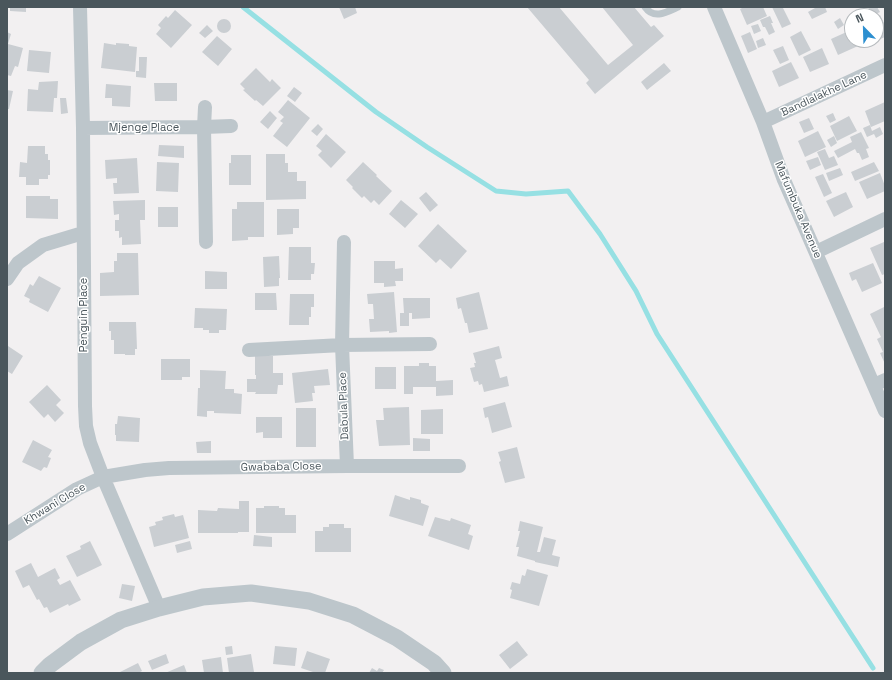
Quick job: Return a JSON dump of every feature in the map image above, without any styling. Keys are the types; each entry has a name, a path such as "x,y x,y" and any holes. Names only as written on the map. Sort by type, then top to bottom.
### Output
{"street":[{"name":"Penguin Place","path":"80,7 83,128 86,426 90,443 103,476 159,608"},
{"name":"Mafumbuka Avenue","path":"714,7 763,122 784,180 816,252 879,383 885,411"},
{"name":"Bandlalakhe Lane","path":"763,122 885,65"},
{"path":"205,107 206,242"},
{"name":"Mjenge Place","path":"83,128 204,128 231,126"},
{"path":"816,252 885,219"},
{"path":"7,279 18,262 43,245 83,233"},
{"name":"Dabula Place","path":"344,242 342,345 347,466"},
{"path":"249,350 342,345 430,344"},
{"name":"Gwababa Close","path":"103,476 169,468 459,466"},
{"name":"Khwani Close","path":"7,534 77,489 103,476"},
{"path":"42,673 50,665 81,642 121,620 159,608 204,597 251,593 309,601 353,615 397,638 434,663 443,673"}],"lane":[{"path":"645,7 649,12 655,14 664,13 678,7"}],"building":[{"path":"10,7 26,7 26,12 10,11"},
{"path":"339,7 355,7 357,13 344,19"},
{"path":"527,7 559,7 608,65 633,45 602,7 634,7 651,27 654,25 664,36 595,94 586,83 589,80"},
{"path":"744,7 763,7 767,16 747,25 740,9"},
{"path":"772,7 786,7 783,8 791,24 782,28"},
{"path":"815,7 825,7 827,12 812,19 808,12"},
{"path":"175,10 192,25 171,48 156,34 161,28 158,25 166,16 168,18"},
{"path":"770,16 775,32 769,35 760,20"},
{"path":"840,18 844,25 838,29 834,22"},
{"path":"224,19 229,21 231,26 229,31 224,33 219,31 217,26 219,21"},
{"path":"884,23 885,25 884,37"},
{"path":"758,24 761,31 754,34 751,26"},
{"path":"207,25 213,31 205,38 199,33"},
{"path":"801,31 811,50 799,56 790,37"},
{"path":"7,32 11,34 8,44 23,48 18,67 15,66 11,76 7,75"},
{"path":"750,32 757,49 748,53 741,36"},
{"path":"844,33 844,48 854,48 838,55 831,39"},
{"path":"217,36 232,49 218,66 202,52"},
{"path":"763,38 766,45 758,48 756,41"},
{"path":"104,43 116,45 116,43 129,44 129,46 137,47 135,72 101,68"},
{"path":"783,46 789,60 780,64 773,50"},
{"path":"822,48 829,64 810,72 803,57"},
{"path":"29,50 51,52 49,73 27,71"},
{"path":"139,57 147,57 146,78 136,77 136,71 139,71"},
{"path":"791,62 799,78 779,87 772,71"},
{"path":"664,63 671,71 647,90 641,82"},
{"path":"256,68 270,82 272,79 281,88 263,106 243,90 245,89 240,84"},
{"path":"58,81 57,98 54,98 53,112 27,111 28,89 38,90 39,82"},
{"path":"154,83 177,83 177,101 155,101"},
{"path":"106,84 131,86 130,107 112,106 112,98 105,98"},
{"path":"294,87 302,93 295,102 287,96"},
{"path":"7,90 13,91 9,109 7,109"},
{"path":"60,98 66,98 68,113 61,114"},
{"path":"288,100 310,118 287,147 273,136 283,123 280,121 284,117 278,112"},
{"path":"885,102 885,121 871,127 865,111"},
{"path":"270,111 277,118 268,129 260,122"},
{"path":"833,113 836,120 830,123 826,116"},
{"path":"849,116 857,131 837,141 830,126"},
{"path":"809,118 814,129 804,133 799,122"},
{"path":"318,124 323,129 317,136 311,131"},
{"path":"870,125 872,131 880,127 883,134 876,138 874,134 867,137 863,128"},
{"path":"818,131 826,147 805,157 798,141"},
{"path":"861,132 869,148 866,149 869,157 862,160 859,153 857,153 855,149 838,158 834,151 852,142 850,137"},
{"path":"326,134 346,152 331,168 318,155 322,151 316,146"},
{"path":"834,136 837,143 831,147 827,140"},
{"path":"159,145 184,146 184,158 158,156"},
{"path":"28,146 45,146 45,154 48,154 48,160 50,160 50,175 48,175 48,179 39,179 39,185 26,185 26,177 19,177 20,162 27,163"},
{"path":"825,149 829,158 834,156 838,165 825,170 817,152"},
{"path":"266,154 285,154 285,163 288,163 288,172 297,172 297,181 306,181 306,199 266,200"},
{"path":"231,155 251,155 251,185 229,185 229,163 231,163"},
{"path":"818,157 821,165 810,170 806,161"},
{"path":"137,158 139,193 114,194 113,183 117,183 117,178 106,179 105,160"},
{"path":"157,162 179,163 178,192 156,191"},
{"path":"363,162 392,191 379,205 374,200 371,203 364,196 362,198 346,180"},
{"path":"874,162 879,171 855,181 851,172"},
{"path":"840,168 843,175 829,181 826,173"},
{"path":"880,173 885,186 885,191 867,199 859,182"},
{"path":"823,174 832,193 824,197 815,177"},
{"path":"426,192 438,205 430,212 419,198"},
{"path":"846,192 853,207 834,217 826,201"},
{"path":"26,196 50,196 50,199 58,199 58,219 26,218"},
{"path":"145,200 145,220 140,220 141,244 122,245 122,237 119,238 119,231 115,231 115,220 119,220 119,214 114,215 113,201"},
{"path":"401,200 418,214 405,228 389,214"},
{"path":"237,202 264,202 264,237 248,237 248,240 232,241 232,209 237,209"},
{"path":"158,207 178,207 178,227 158,227"},
{"path":"277,209 299,209 299,228 293,228 293,234 277,235"},
{"path":"438,224 467,251 451,269 440,259 436,263 418,246"},
{"path":"884,242 885,274 882,275 870,248"},
{"path":"289,247 311,247 311,263 315,263 314,274 311,274 311,280 288,280"},
{"path":"117,253 138,253 139,295 100,296 100,273 114,272 114,261 117,261"},
{"path":"279,256 279,286 264,287 263,257"},
{"path":"374,261 395,261 395,269 403,268 403,281 395,281 396,286 384,287 384,283 374,283"},
{"path":"873,263 882,283 862,292 856,279 852,281 849,273"},
{"path":"205,271 227,272 227,289 205,289"},
{"path":"39,276 61,288 48,312 29,302 30,299 24,296 30,284 33,286"},
{"path":"394,292 397,332 370,332 369,319 374,319 373,304 368,304 367,294"},
{"path":"479,292 488,329 469,333 461,308 458,309 456,298"},
{"path":"255,293 276,293 277,310 255,310"},
{"path":"290,294 314,294 314,307 311,307 309,325 289,325"},
{"path":"403,298 430,298 430,318 412,319 412,313 409,313 409,326 400,326 400,313 404,313"},
{"path":"884,307 885,364 880,353 883,352 877,339 881,337 870,314"},
{"path":"195,308 227,309 226,330 219,330 219,333 209,333 209,330 203,330 203,328 194,328"},
{"path":"109,322 136,322 137,349 135,349 135,355 114,354 114,340 111,340"},
{"path":"8,346 23,356 12,374 7,371"},
{"path":"499,346 502,358 495,360 500,378 507,376 509,386 484,392 482,384 479,385 478,381 474,382 470,368 475,367 474,363 476,363 473,353"},
{"path":"255,356 273,356 273,373 283,373 283,385 278,385 277,394 255,394 256,392 247,392 247,379 256,379"},
{"path":"161,359 190,359 190,377 182,377 182,380 161,380"},
{"path":"419,363 429,363 429,366 436,366 436,381 453,380 453,395 436,396 436,387 413,387 413,394 404,394 404,366 419,366"},
{"path":"375,367 396,367 396,389 375,389"},
{"path":"328,369 330,385 314,386 315,393 312,393 313,401 295,403 292,373"},
{"path":"200,370 226,371 225,389 234,389 234,393 242,394 241,414 214,413 214,411 207,411 207,417 197,416"},
{"path":"47,385 61,400 56,405 64,413 55,422 48,414 44,418 29,402"},
{"path":"505,402 512,427 492,433 488,417 485,418 483,408"},
{"path":"409,407 410,445 379,446 376,420 384,420 383,408"},
{"path":"296,408 316,408 316,447 296,447"},
{"path":"443,409 443,434 421,434 421,410"},
{"path":"118,416 140,418 139,442 116,441 115,424 117,424"},
{"path":"256,417 282,417 282,438 263,438 263,432 256,433"},
{"path":"413,438 430,439 430,451 413,451"},
{"path":"33,440 52,450 48,457 51,458 47,468 44,467 41,471 22,462"},
{"path":"211,441 211,453 197,453 196,442"},
{"path":"517,447 525,478 505,483 499,462 501,461 498,452"},
{"path":"395,495 410,500 410,497 421,500 421,503 429,506 423,526 389,516"},
{"path":"239,501 249,501 249,532 198,533 198,510 217,511 218,508 239,509"},
{"path":"264,506 279,506 279,508 285,508 285,515 296,515 296,533 256,533 256,508 264,508"},
{"path":"174,514 175,517 183,515 189,538 154,547 149,527 156,525 155,522 163,520 162,517"},
{"path":"435,517 450,521 451,518 471,525 468,534 473,536 469,550 428,536"},
{"path":"520,521 543,527 537,552 540,552 544,537 556,540 552,555 560,557 558,567 517,556 519,547 516,547 520,531 518,531"},
{"path":"329,524 344,524 344,528 351,528 351,552 315,552 315,531 323,531 323,527 329,527"},
{"path":"254,535 272,537 272,547 253,546"},
{"path":"90,541 102,565 77,577 66,556 81,549 80,546"},
{"path":"190,541 192,549 177,553 175,545"},
{"path":"31,563 38,577 55,568 60,578 57,580 60,585 70,580 81,600 69,606 68,604 50,613 47,607 44,608 39,599 37,600 29,585 23,588 15,571"},
{"path":"527,569 548,575 539,606 510,598 512,582 520,584 522,575 525,576"},
{"path":"122,584 135,586 132,601 119,598"},
{"path":"517,641 528,655 510,669 499,655"},
{"path":"232,646 233,654 226,655 225,647"},
{"path":"275,646 297,648 295,666 273,664"},
{"path":"307,651 330,659 325,673 316,673 301,668"},
{"path":"166,654 169,663 152,670 148,661"},
{"path":"251,654 254,672 229,673 227,658"},
{"path":"221,657 223,673 204,673 202,660"},
{"path":"138,663 142,671 138,673 118,673"},
{"path":"184,665 187,673 165,673"},
{"path":"372,668 377,671 379,668 384,670 382,673 369,673"}],"waterway":[{"path":"243,7 376,112 496,191 526,194 568,191 600,234 636,291 657,334 873,668"}]}
